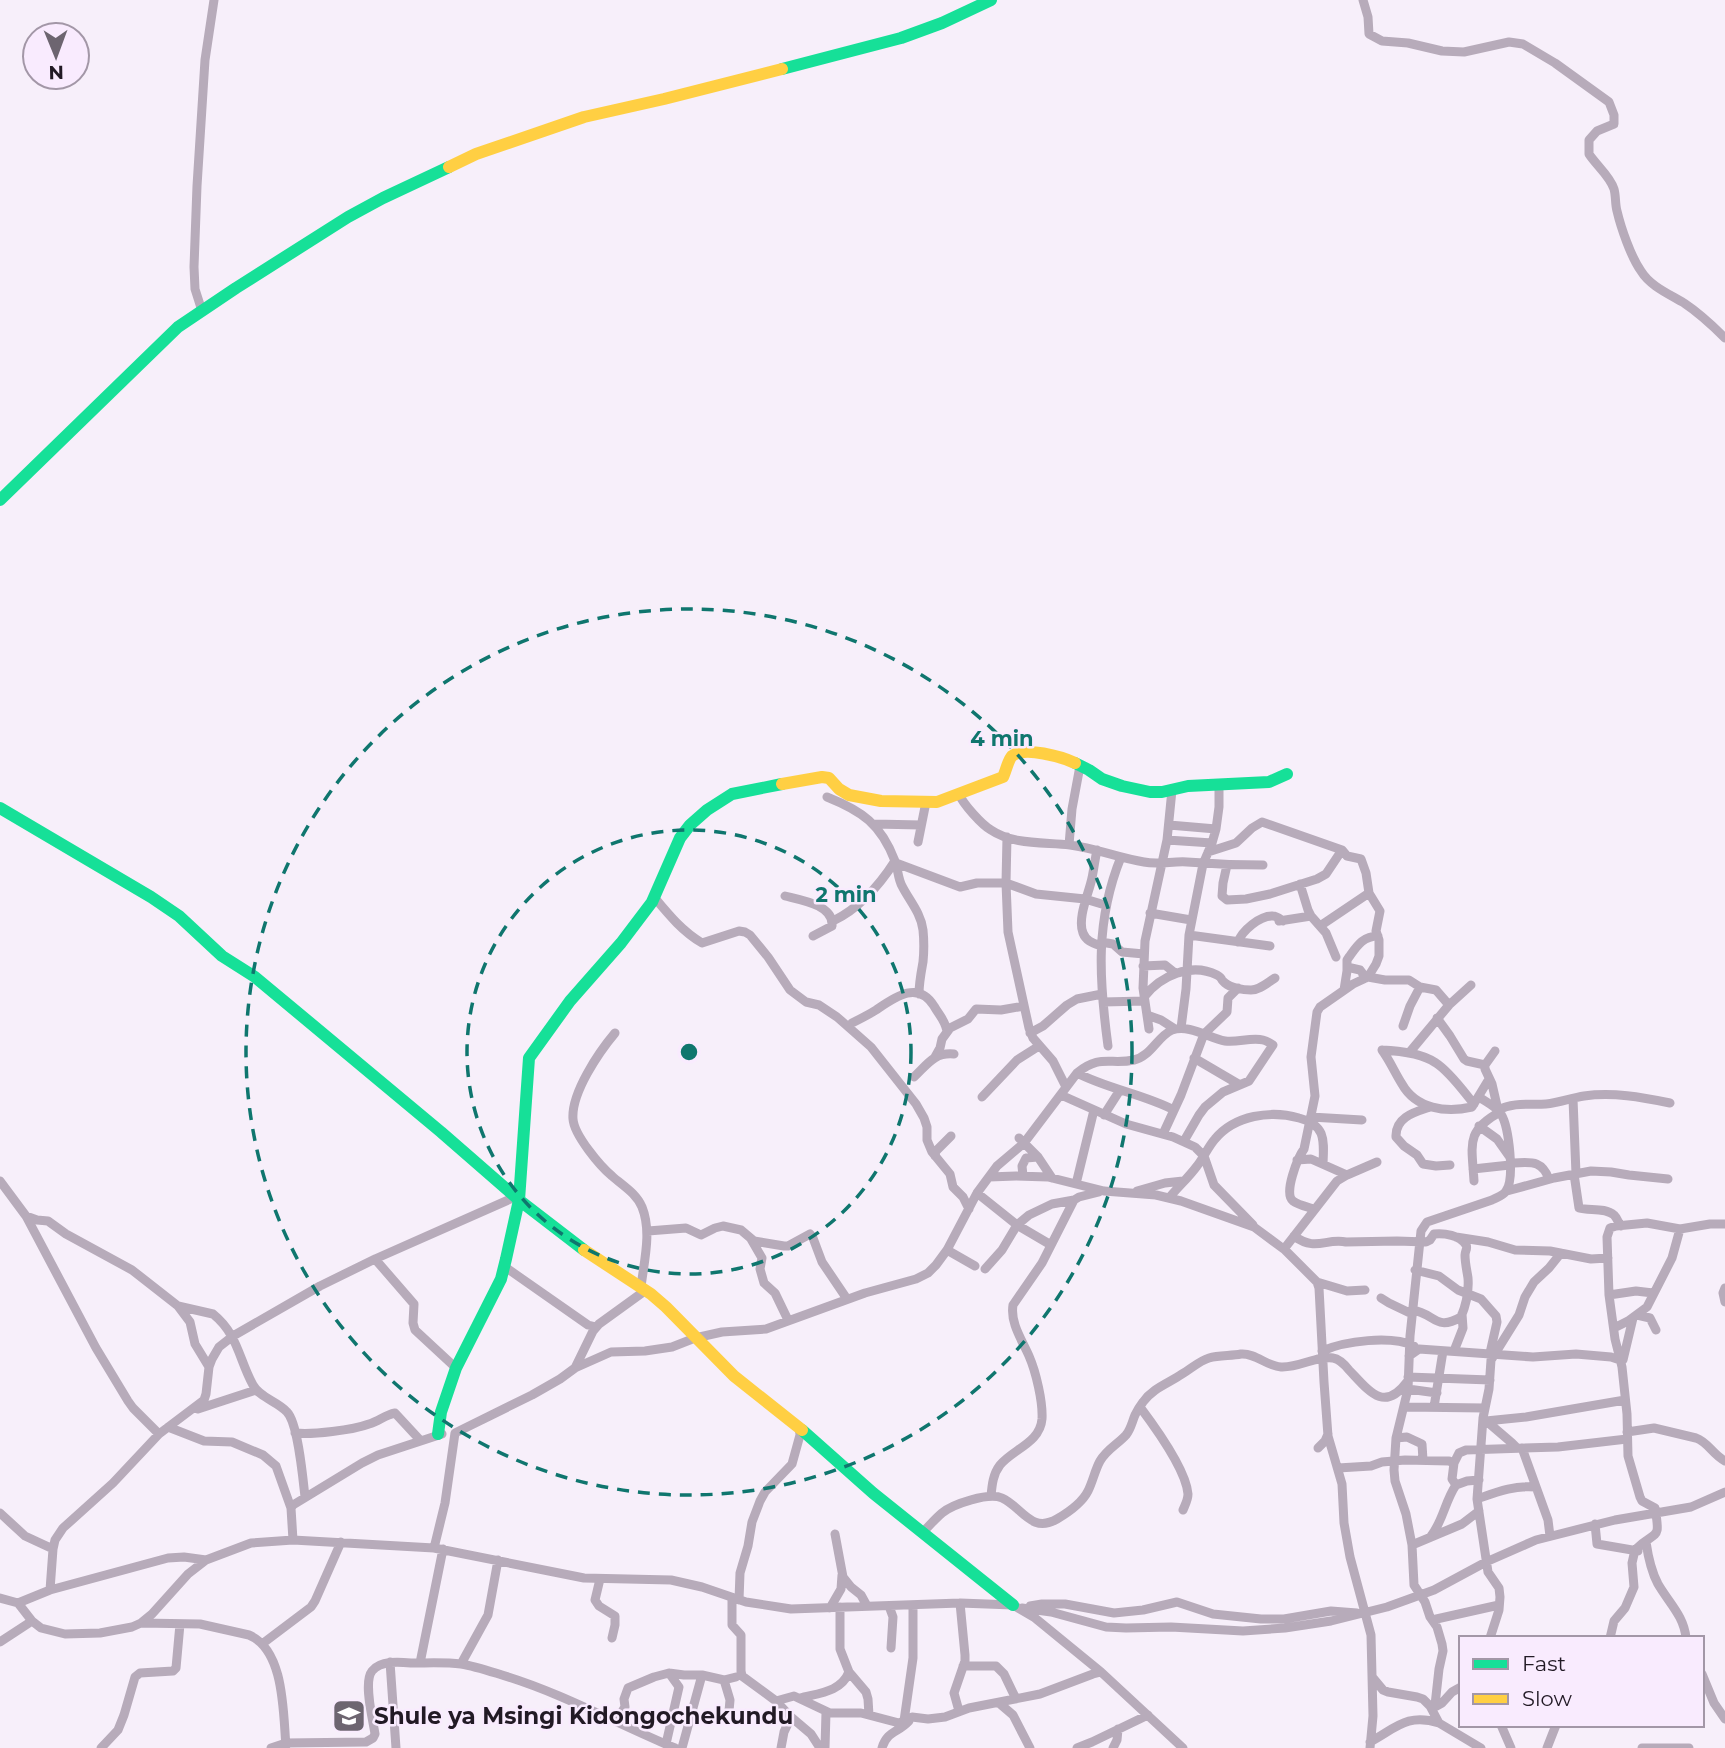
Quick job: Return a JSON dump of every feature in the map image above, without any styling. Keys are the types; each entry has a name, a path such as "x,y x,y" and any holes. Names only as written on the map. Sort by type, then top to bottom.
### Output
{"main road":[{"path":"0,500 178,327 348,217 476,153 584,117 901,38 942,23 991,0"},
{"path":"438,1434 441,1412 456,1368 488,1307 505,1267 517,1199 529,1058 570,1001 621,943 652,902 680,838 706,810 732,794 822,777 829,778 839,789 849,794 881,801 944,800 1003,777 1010,758 1015,754 1041,753 1062,757 1102,779 1150,792 1188,786 1269,782 1287,774"},
{"path":"0,808 179,916 218,953 236,967 256,977 517,1199 666,1307 734,1376 799,1426 873,1493 1017,1607"}],"street":[{"path":"201,311 195,289 194,267 197,186 205,60 214,0"},
{"path":"1363,0 1369,34 1382,41 1408,43 1451,52 1464,52 1509,42 1523,44 1555,63 1609,102 1614,124 1597,131 1589,140 1588,154 1614,188 1617,212 1633,258 1648,280 1700,314 1725,338"},
{"path":"1069,845 1080,766"},
{"path":"1178,1029 1191,920 1203,864 1216,829 1219,784"},
{"path":"1149,1030 1144,996 1144,954 1167,840 1171,790"},
{"path":"958,794 991,831 1007,837 1097,850 1146,863 1263,865"},
{"path":"827,797 858,811 874,824 888,845 900,884 922,923 923,959 919,994"},
{"path":"918,842 926,802"},
{"path":"1167,840 1210,847 1236,843 1262,822 1361,859 1369,893 1380,911 1376,928 1379,956 1374,970 1367,977 1344,990 1317,1012 1311,1057 1315,1096 1304,1149 1297,1160 1291,1181 1290,1199 1314,1209"},
{"path":"874,824 921,825"},
{"path":"888,845 888,832 896,824"},
{"path":"1169,825 1216,829"},
{"path":"1007,837 1006,883 1010,944 1030,1033 1053,1061 1064,1091 1104,1115 1195,1147 1204,1156 1214,1185 1254,1227 1284,1249 1317,1282 1328,1434 1343,1496 1347,1544 1371,1635 1373,1716 1370,1745"},
{"path":"1097,850 1085,899 1081,927 1083,935 1087,940 1113,944 1122,952 1144,954"},
{"path":"1227,866 1222,896 1227,900 1246,899 1317,879 1326,874 1342,850"},
{"path":"1108,1046 1100,956 1105,905 1121,857"},
{"path":"895,862 960,887 977,883 1006,883 1035,894 1085,899 1105,905"},
{"path":"813,936 829,929 833,921 852,910 877,889 895,862"},
{"path":"1300,884 1311,916 1326,933 1336,957"},
{"path":"1320,926 1369,893"},
{"path":"785,896 821,907 833,921"},
{"path":"654,897 676,923 702,943 739,931 750,935 790,990 806,1002 819,1005 837,1017 872,1047 925,1118 927,1140 950,1174 953,1187 963,1197 969,1209"},
{"path":"1150,914 1191,920"},
{"path":"1238,942 1242,933 1270,916 1283,921"},
{"path":"1270,922 1311,916"},
{"path":"1189,935 1270,946"},
{"path":"1344,990 1347,960 1368,937 1378,936"},
{"path":"1143,966 1165,965 1175,973"},
{"path":"1348,967 1360,970 1367,977 1385,980 1409,979 1420,987 1436,990 1449,1005"},
{"path":"1030,1033 1077,999 1144,996 1155,984 1186,970 1202,970 1219,976 1226,984 1254,990 1275,978"},
{"path":"1409,1053 1437,1018 1471,985"},
{"path":"1403,1026 1420,987"},
{"path":"1163,1134 1204,1034 1227,1012 1228,998 1238,988"},
{"path":"852,1023 899,995 911,993 927,996 945,1022 947,1031"},
{"path":"914,1077 935,1057 947,1031 953,1025 968,1019 976,1009 1001,1010 1024,1006"},
{"path":"1147,1015 1178,1029 1226,1041 1263,1040 1273,1045 1251,1079 1223,1092 1205,1107 1184,1141"},
{"path":"1437,1018 1464,1059 1485,1065"},
{"path":"291,1508 293,1504 378,1455 438,1434 455,1433 532,1395 575,1367 611,1352 672,1347 722,1332 757,1330 928,1273 947,1250 977,1193 997,1166 1077,1073 1095,1062 1142,1057 1168,1033 1178,1029"},
{"path":"575,1367 596,1327 644,1289 648,1231 642,1206 630,1190 593,1156 573,1121 579,1091 589,1070 615,1033"},
{"path":"982,1097 1017,1060 1039,1046"},
{"path":"1489,1079 1477,1101 1472,1107 1430,1107 1412,1097 1382,1050 1409,1053 1436,1062 1477,1101 1499,1111"},
{"path":"1485,1065 1495,1051"},
{"path":"935,1057 954,1054"},
{"path":"1194,1058 1240,1084"},
{"path":"1485,1065 1508,1136 1510,1161 1507,1191"},
{"path":"1077,1073 1174,1110"},
{"path":"1104,1115 1120,1090"},
{"path":"1474,1181 1473,1137 1479,1126 1511,1105 1547,1104 1609,1094 1670,1103"},
{"path":"1408,1116 1412,1097"},
{"path":"1573,1099 1575,1174 1579,1208 1611,1213 1621,1226"},
{"path":"1430,1107 1408,1116 1397,1126 1396,1137 1417,1154 1423,1164 1450,1165"},
{"path":"1074,1184 1094,1110"},
{"path":"1169,1198 1221,1133 1251,1117 1271,1113 1311,1119 1362,1120"},
{"path":"1311,1119 1322,1136 1323,1164"},
{"path":"1479,1126 1497,1139 1510,1161"},
{"path":"935,1153 951,1136"},
{"path":"1021,1140 1038,1157 1052,1178"},
{"path":"1019,1174 1026,1158 1038,1157"},
{"path":"1297,1160 1311,1159 1346,1175"},
{"path":"1473,1169 1510,1161 1537,1164 1543,1166 1549,1179"},
{"path":"1284,1249 1336,1181 1377,1162"},
{"path":"1439,1723 1434,1707 1443,1651 1437,1627 1414,1585 1412,1545 1406,1514 1395,1481 1394,1461 1396,1438 1405,1407 1409,1356 1414,1346 1412,1312 1421,1231 1427,1222 1492,1200 1507,1191 1549,1179 1601,1171 1668,1179"},
{"path":"989,1177 1019,1174 1052,1178 1104,1191 1169,1198 1254,1227"},
{"path":"0,1181 26,1216 115,1380 133,1408 159,1434"},
{"path":"1132,1193 1183,1181"},
{"path":"1074,1184 1086,1195"},
{"path":"947,1250 980,1268 1002,1250 1017,1225 1040,1209 1104,1191"},
{"path":"977,1193 1017,1225 1051,1245"},
{"path":"50,1590 53,1549 63,1528 113,1483 159,1434 200,1404 205,1396 209,1367 219,1347 233,1336 320,1286 375,1259 517,1199"},
{"path":"991,1496 992,1483 999,1466 1029,1444 1040,1429 1041,1410 1036,1379 1017,1332 1013,1306 1030,1283 1074,1200"},
{"path":"26,1216 48,1221 66,1234 132,1270 178,1306 188,1318 195,1344 209,1367"},
{"path":"1610,1636 1612,1624 1628,1602 1634,1587 1632,1563 1635,1550 1657,1532 1658,1523 1655,1508 1642,1501 1628,1456 1625,1400 1609,1295 1606,1241 1610,1228 1621,1226 1647,1223 1680,1229 1725,1224"},
{"path":"648,1231 686,1228 701,1235 723,1226 736,1228 760,1242 788,1245 810,1234 826,1269 847,1300"},
{"path":"1614,1328 1647,1307 1672,1258 1680,1229"},
{"path":"1294,1236 1304,1243 1312,1244 1339,1241 1429,1242 1437,1234 1488,1242 1515,1250 1561,1253 1591,1259 1608,1258"},
{"path":"1454,1237 1467,1247 1465,1255 1468,1279 1468,1293 1462,1314 1463,1328 1454,1351"},
{"path":"751,1239 762,1258 760,1269 764,1283 775,1293 788,1320"},
{"path":"1492,1354 1519,1315 1534,1282 1561,1253"},
{"path":"375,1259 414,1304 415,1330 456,1368"},
{"path":"505,1267 588,1325 596,1327"},
{"path":"1415,1270 1439,1276 1451,1286 1481,1299 1496,1316 1477,1499 1488,1572 1499,1588 1499,1605 1491,1636"},
{"path":"1317,1282 1347,1291 1365,1290"},
{"path":"1725,1288 1725,1302"},
{"path":"1609,1295 1636,1291 1651,1297"},
{"path":"1651,1297 1650,1318 1656,1330"},
{"path":"1381,1298 1412,1312 1423,1312 1432,1320 1445,1323 1462,1314"},
{"path":"178,1306 213,1314 233,1336 256,1390 287,1411 293,1421 305,1497"},
{"path":"1635,1316 1650,1318"},
{"path":"1620,1363 1635,1316"},
{"path":"923,1532 943,1512 991,1496 1002,1498 1032,1521 1056,1520 1083,1500 1100,1461 1126,1434 1140,1407 1152,1392 1208,1358 1246,1354 1267,1364 1293,1367 1322,1354 1330,1347 1390,1340 1443,1351 1548,1357 1576,1354 1611,1357 1620,1363"},
{"path":"1434,1407 1443,1351"},
{"path":"1322,1354 1340,1361 1367,1389 1377,1395 1393,1397 1408,1382 1439,1377 1490,1380"},
{"path":"1408,1382 1437,1393"},
{"path":"190,1411 256,1390"},
{"path":"1485,1420 1526,1417 1625,1400"},
{"path":"1140,1407 1173,1454 1187,1491 1182,1510"},
{"path":"1405,1407 1485,1408"},
{"path":"295,1433 324,1432 368,1425 396,1413 420,1440"},
{"path":"1485,1420 1520,1448 1548,1520 1550,1536"},
{"path":"799,1426 800,1435 792,1464 765,1492 752,1522 732,1625 741,1635 742,1676 776,1702 823,1748"},
{"path":"168,1427 204,1441 232,1443 264,1455 276,1466 291,1508 293,1540"},
{"path":"1456,1485 1452,1479 1454,1463 1462,1451 1572,1446 1654,1428 1702,1440 1714,1454 1725,1461"},
{"path":"1498,1432 1500,1448"},
{"path":"420,1663 455,1433"},
{"path":"1318,1448 1328,1434"},
{"path":"1396,1438 1407,1437 1422,1444 1423,1460"},
{"path":"1338,1468 1405,1460 1454,1463"},
{"path":"1431,1536 1456,1485 1479,1480"},
{"path":"1477,1499 1514,1487 1536,1487"},
{"path":"0,1598 18,1603 41,1628 65,1634 100,1633 132,1627 152,1614 188,1574 206,1560 251,1543 293,1540 438,1548 569,1575 600,1579 671,1580 702,1587 735,1599 797,1609 960,1603 1051,1612 1106,1627 1242,1631 1285,1628 1365,1614 1434,1590 1486,1562 1550,1536 1595,1524 1691,1507 1725,1492"},
{"path":"1412,1545 1466,1522 1479,1511"},
{"path":"0,1513 25,1536 53,1549"},
{"path":"1595,1524 1599,1545 1648,1554"},
{"path":"830,1608 841,1589 842,1575 835,1534"},
{"path":"262,1644 311,1607 341,1542"},
{"path":"1646,1542 1653,1574 1683,1621 1686,1636"},
{"path":"18,1603 50,1590 168,1558 206,1560"},
{"path":"461,1664 488,1615 498,1560"},
{"path":"842,1575 861,1595 867,1606"},
{"path":"600,1579 595,1600 599,1606 615,1616 612,1638"},
{"path":"1017,1607 1065,1604 1114,1613 1177,1602 1213,1614 1261,1619 1284,1619 1331,1611 1365,1614"},
{"path":"959,1711 954,1693 965,1655 960,1603"},
{"path":"1432,1620 1499,1605"},
{"path":"889,1606 893,1617 891,1647"},
{"path":"882,1748 887,1737 905,1726 908,1719 913,1658 913,1606"},
{"path":"840,1607 840,1649 849,1672 866,1692 869,1715"},
{"path":"1017,1607 1035,1618 1101,1672 1183,1748"},
{"path":"0,1642 32,1621"},
{"path":"141,1623 200,1625 257,1638 272,1661 281,1687 286,1746"},
{"path":"101,1748 118,1730 133,1680 137,1675 173,1671 176,1668 180,1624"},
{"path":"390,1662 396,1748"},
{"path":"271,1748 366,1742 373,1738 375,1734 368,1680 371,1672 390,1662 461,1664 522,1681 671,1746 679,1687 670,1673"},
{"path":"964,1666 993,1665 1000,1668 1016,1699"},
{"path":"800,1698 839,1686 849,1672"},
{"path":"776,1702 791,1696 826,1712 869,1715 892,1722 938,1718 1040,1694 1101,1672"},
{"path":"616,1721 625,1707 624,1699 628,1688 654,1677 670,1673 702,1675 724,1680 736,1677"},
{"path":"682,1748 702,1675"},
{"path":"1373,1678 1383,1690 1417,1697 1434,1707"},
{"path":"1704,1679 1714,1703 1725,1719"},
{"path":"724,1680 730,1700 729,1712"},
{"path":"1434,1707 1459,1688"},
{"path":"999,1703 1013,1715 1030,1748"},
{"path":"823,1748 826,1712"},
{"path":"1077,1748 1148,1715"},
{"path":"781,1748 791,1717"},
{"path":"1370,1745 1397,1725 1423,1719 1439,1723 1481,1748"},
{"path":"1502,1727 1511,1748"},
{"path":"1547,1748 1555,1727"},
{"path":"1113,1748 1118,1730"},
{"path":"1642,1748 1689,1748"}],"traffic: fast":[{"path":"782,69 901,38 942,23 991,0"},
{"path":"0,500 178,327 348,217 449,167"},
{"path":"1075,763 1102,779 1150,792 1188,786 1269,782 1287,774"},
{"path":"438,1434 441,1412 456,1368 501,1279 506,1259 519,1200 529,1058 570,1001 621,943 652,902 680,838 690,825 732,794 782,784"},
{"path":"0,808 179,916 222,956 255,977 519,1200 584,1250"},
{"path":"802,1430 873,1493 1013,1605"}],"traffic: slow":[{"path":"449,167 476,154 584,117 782,69"},
{"path":"782,784 822,777 829,778 849,795 881,801 937,802 1003,777 1012,756 1018,753 1044,754 1075,763"},
{"path":"584,1250 651,1294 734,1376 802,1430"}],"place":[{"name":"Shule ya Msingi Kidongochekundu","path":"349,1716"}]}
